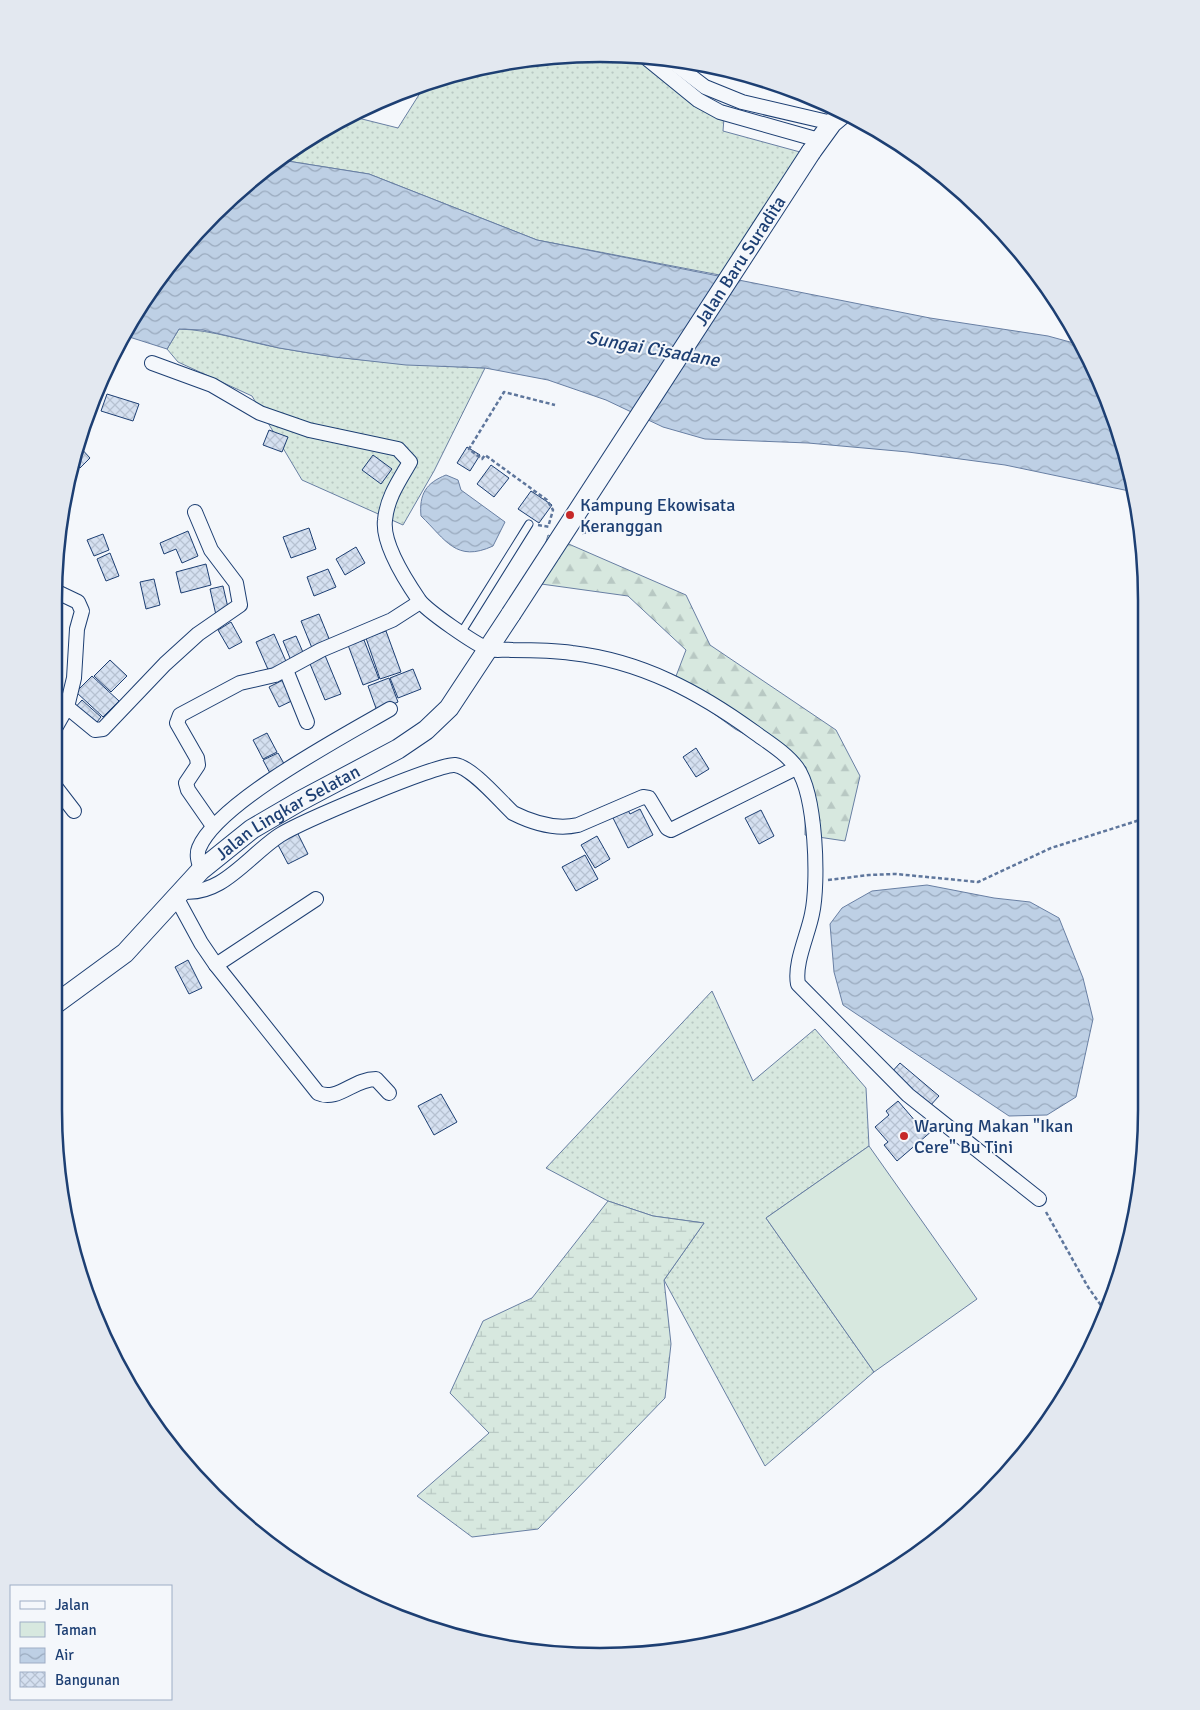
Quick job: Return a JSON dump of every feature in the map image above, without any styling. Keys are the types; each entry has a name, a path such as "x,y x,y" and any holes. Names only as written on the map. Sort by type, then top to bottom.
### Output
{"main road":[{"name":"Jalan Baru Suradita","path":"511,614 815,146 838,118"},
{"name":"Jalan Lingkar Selatan","path":"62,994 125,953 200,870 252,829 300,801 370,766 426,730 449,708 511,614"}],"street":[{"path":"656,66 698,100 720,112 815,146"},
{"path":"682,69 705,86 742,102 838,118"},
{"path":"152,363 212,385 260,413 309,430 398,450 410,462 389,498 384,522 388,547 420,602 461,633 488,649 573,653 615,660 656,674 697,693 726,711 781,752 796,768 804,782 809,798 817,882 813,912 797,966 798,984 908,1095 1039,1199"},
{"path":"67,707 95,730 103,729 198,634 240,605 236,583 211,550 195,512"},
{"path":"62,594 78,602 82,611 77,630 74,678 67,707 62,716"},
{"path":"212,826 188,790 186,782 198,765 198,758 177,719 246,680 267,678 286,670 321,650 392,620 420,602"},
{"path":"286,670 307,722"},
{"path":"200,870 197,855 198,848 212,826 263,786 390,709"},
{"path":"390,1093 376,1079 367,1079 355,1083 336,1095 326,1097 318,1093 216,965 201,943 178,894 199,892 222,882 278,836 300,823 420,775 454,764 465,769 498,800 521,817 559,828 567,828 643,797 649,798 667,828 671,830 796,768"},
{"path":"62,795 74,811"},
{"path":"216,965 316,899"}],"lane":[{"path":"461,633 529,524"}],"path":[{"path":"548,526 553,510 547,500 485,455 482,459 469,449 504,392 554,405"},
{"path":"817,882 870,874 978,882 1051,848 1138,822"},
{"path":"1039,1199 1088,1287 1101,1305"}],"green space":[{"path":"600,62 635,64 649,65 724,118 723,131 800,152 730,277 537,240 369,174 290,161 361,119 398,128 420,94 461,81 530,67"},
{"path":"179,329 217,334 280,348 331,356 408,364 485,368 434,471 403,525 302,480 252,396 178,362 167,349"},
{"path":"548,535 686,595 710,645 836,730 860,776 845,841 805,835 806,767 735,729 673,684 686,650 628,596 534,583"},
{"path":"712,991 753,1081 815,1029 866,1088 869,1146 766,1218 874,1372 765,1466 664,1280 704,1223 653,1216 608,1201 546,1168"},
{"path":"869,1146 977,1299 874,1372 766,1218"},
{"path":"608,1201 653,1216 704,1223 664,1280 671,1344 665,1398 538,1529 472,1537 417,1496 489,1433 450,1393 483,1321 532,1298"}],"water":[{"name":"Sungai Cisadane","path":"290,161 369,174 537,240 930,318 1048,336 1071,342 1097,394 1109,427 1126,490 1005,465 908,452 808,443 705,439 663,427 606,400 548,380 485,368 406,365 334,357 279,348 203,330 179,329 167,349 131,338 153,301 196,246 220,220 246,196"},
{"path":"446,475 458,480 461,490 505,522 493,546 480,551 470,552 461,550 445,541 421,516 421,501 425,490 433,482"},
{"path":"927,885 994,898 1030,902 1059,918 1083,978 1093,1019 1076,1097 1047,1115 1009,1116 843,1005 834,972 830,924 842,908 872,891"}],"building":[{"path":"107,394 139,404 133,421 101,411"},
{"path":"269,430 288,437 282,452 263,445"},
{"path":"467,447 480,455 470,471 457,463"},
{"path":"84,451 90,458 79,467"},
{"path":"373,455 392,469 381,484 362,470"},
{"path":"491,465 509,478 494,497 477,484"},
{"path":"531,491 552,505 539,523 518,509"},
{"path":"309,528 316,549 291,558 283,537"},
{"path":"188,531 198,556 182,563 176,549 164,554 160,543"},
{"path":"103,534 109,550 94,556 87,540"},
{"path":"356,547 365,563 345,575 336,559"},
{"path":"110,553 119,576 106,581 97,559"},
{"path":"206,564 211,585 181,593 176,572"},
{"path":"328,569 336,587 314,596 307,577"},
{"path":"154,579 160,605 146,609 140,582"},
{"path":"223,586 229,612 216,615 210,589"},
{"path":"319,614 330,641 312,648 301,621"},
{"path":"231,622 242,642 229,649 218,630"},
{"path":"386,631 401,672 380,679 366,638"},
{"path":"274,634 288,666 270,674 256,642"},
{"path":"296,636 305,657 292,663 283,641"},
{"path":"364,640 379,679 363,685 348,645"},
{"path":"324,653 341,694 325,700 308,659"},
{"path":"110,660 127,676 111,692 94,676"},
{"path":"413,669 421,689 398,698 390,678"},
{"path":"92,676 119,701 103,717 76,692"},
{"path":"287,678 298,698 279,707 269,687"},
{"path":"389,678 398,702 377,711 368,686"},
{"path":"82,700 101,717 93,727 73,710"},
{"path":"267,733 277,752 263,759 253,740"},
{"path":"696,748 709,769 696,777 683,757"},
{"path":"278,753 287,769 272,777 263,760"},
{"path":"640,809 653,835 628,848 613,818 628,810 630,814"},
{"path":"761,810 774,836 759,844 745,818"},
{"path":"297,832 308,854 288,864 277,843"},
{"path":"597,836 610,859 595,868 581,845"},
{"path":"585,855 598,879 576,891 562,867"},
{"path":"188,960 202,988 189,994 175,967"},
{"path":"900,1063 939,1096 929,1107 890,1074"},
{"path":"441,1094 457,1122 434,1135 418,1106"},
{"name":"Warung Makan \"Ikan Cere\" Bu Tini","path":"898,1101 917,1123 923,1118 933,1130 897,1161 884,1145 888,1142 875,1127 889,1115 886,1111"}],"place":[{"name":"Kampung Ekowisata Keranggan","path":"570,515"},
{"name":"Warung Makan \"Ikan Cere\" Bu Tini","path":"904,1136"}]}
